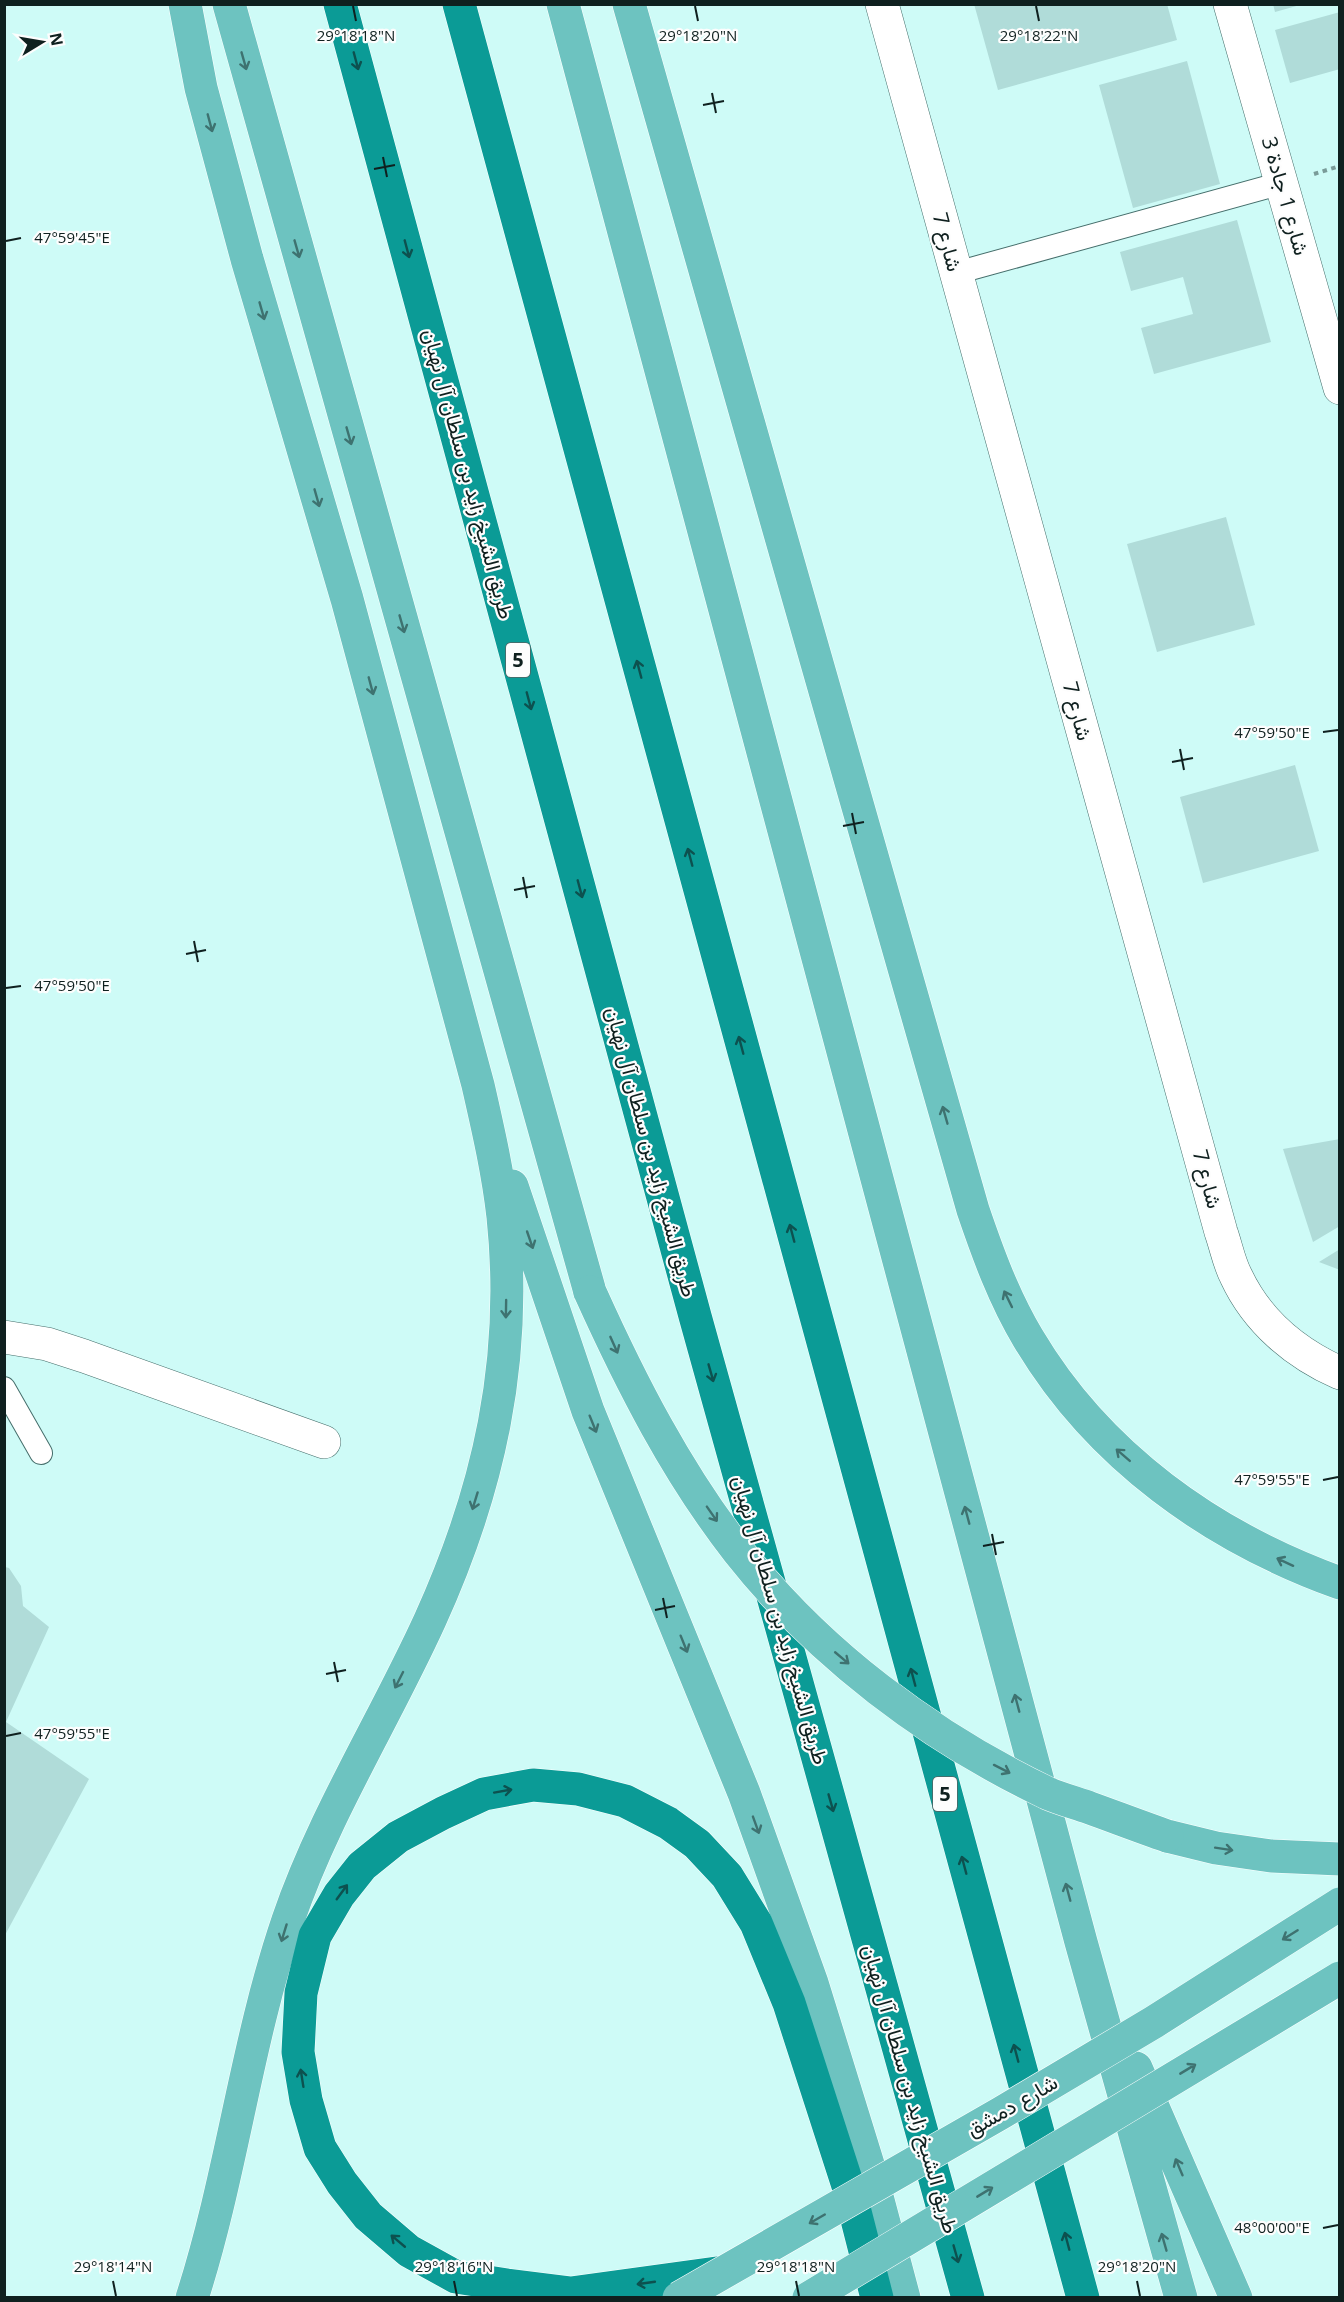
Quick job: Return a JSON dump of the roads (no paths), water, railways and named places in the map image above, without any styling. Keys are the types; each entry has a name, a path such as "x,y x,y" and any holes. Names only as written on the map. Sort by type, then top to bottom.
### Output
{"highway":[{"name":"طريق الشيخ زايد بن سلطان آل نهيان","path":"340,4 702,1339 968,2298"},
{"name":"5","path":"459,4 1083,2298"},
{"path":"724,2272 571,2293 456,2277 409,2251 368,2216 342,2183 320,2148 306,2100 298,2052 301,1993 315,1936 339,1895 362,1866 398,1837 443,1813 484,1794 533,1785 578,1789 625,1801 678,1830 696,1844 727,1876 756,1923 789,2003 850,2192 877,2298"}],"main road":[{"path":"185,4 201,88 247,259 347,599 478,1085 494,1158 503,1216 506,1263 505,1344 499,1404 486,1465 471,1513 429,1620 334,1808 288,1918 256,2030 212,2225 192,2298"},
{"path":"229,4 590,1292 621,1361 656,1427 695,1491 739,1552 783,1601 830,1648 881,1690 935,1729 990,1763 1049,1794 1167,1836 1216,1848 1271,1856 1340,1859"},
{"path":"563,4 1081,1942 1181,2298"},
{"path":"629,4 973,1210 1007,1298 1028,1338 1053,1376 1082,1412 1122,1454 1176,1500 1255,1548 1340,1583"},
{"path":"478,1085 588,1411 744,1793 812,1983 871,2174 904,2298"},
{"name":"شارع دمشق","path":"679,2298 1001,2113 1154,2022 1340,1904"},
{"path":"1081,1942 1236,2298"},
{"path":"809,2298 1340,1978"},
{"path":"1289,2008 1340,2000"}],"street":[{"name":"شارع 7","path":"882,4 1235,1275 1254,1307 1275,1332 1317,1363 1340,1373"},
{"name":"شارع 1 جادة 3","path":"1230,4 1340,388"},
{"path":"4,1337 47,1344 84,1356 324,1442"}],"lane":[{"path":"956,273 1282,183"},
{"path":"4,1388 41,1453"}]}
